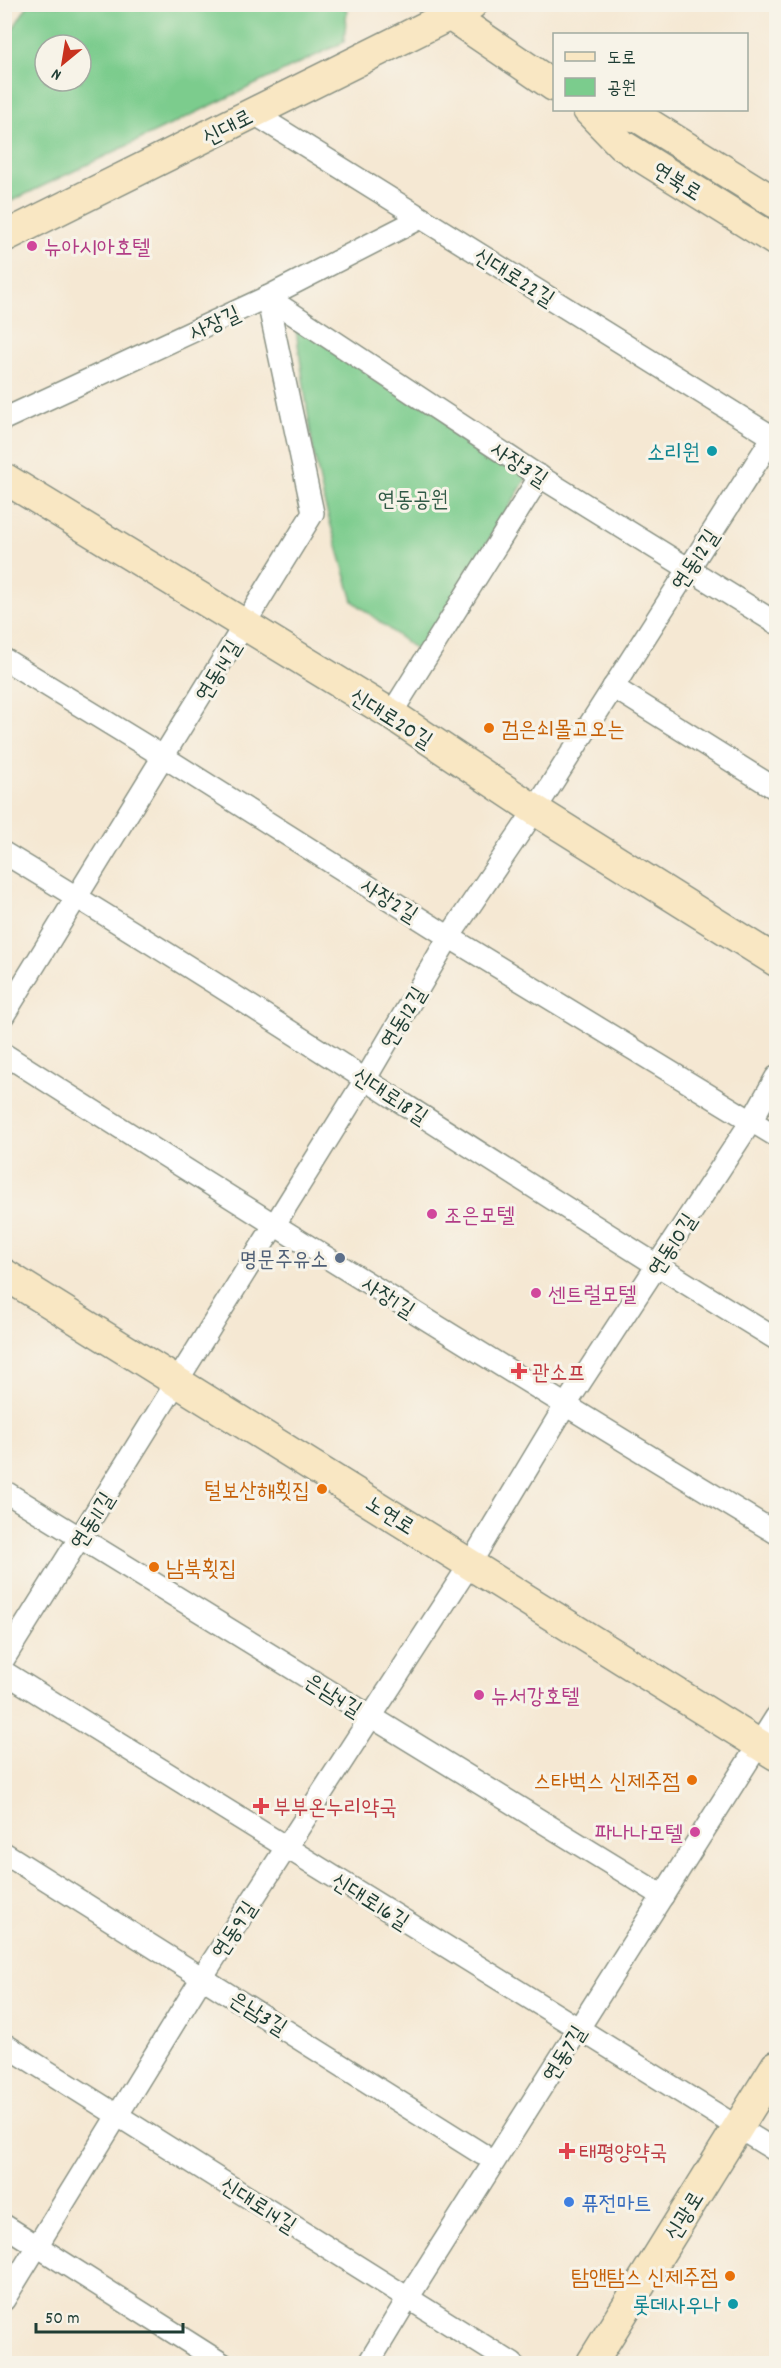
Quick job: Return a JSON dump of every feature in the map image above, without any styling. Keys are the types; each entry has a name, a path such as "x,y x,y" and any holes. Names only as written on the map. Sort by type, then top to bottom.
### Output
{"main road":[{"path":"452,8 553,84"},
{"name":"신대로","path":"4,237 253,113 452,8"},
{"name":"연북로","path":"589,111 622,145 777,241"},
{"name":"연북로","path":"602,111 638,117 777,203"},
{"name":"신대로20길","path":"4,478 390,714 535,810 777,962"},
{"name":"노연로","path":"4,1274 768,1749"},
{"name":"신광로","path":"591,2364 777,2066"}],"street":[{"name":"신대로22길","path":"253,113 776,436"},
{"name":"사장길","path":"4,419 267,297 422,218"},
{"name":"사장3길","path":"267,297 540,476 777,623"},
{"name":"연동14길","path":"4,1015 313,513 267,297"},
{"name":"연동12길","path":"178,1382 366,1078 450,937 535,810 688,568 776,436"},
{"path":"390,714 540,476"},
{"name":"사장2길","path":"4,659 450,937 777,1136"},
{"path":"613,687 777,789"},
{"name":"신대로18길","path":"4,853 366,1078 657,1266 777,1339"},
{"name":"사장1길","path":"4,1054 273,1225 565,1406 777,1533"},
{"name":"연동10길","path":"470,1564 565,1406 752,1120 777,1077"},
{"name":"연동11길","path":"4,1659 178,1382"},
{"name":"은남4길","path":"4,1491 663,1896"},
{"name":"연동9길","path":"4,2300 203,1976 470,1564"},
{"name":"신대로16길","path":"4,1672 777,2151"},
{"name":"연동7길","path":"368,2364 663,1896 768,1749 777,1717"},
{"name":"은남3길","path":"4,1853 203,1976 482,2154"},
{"name":"신대로14길","path":"4,2044 513,2364"},
{"path":"4,2225 223,2364"}],"green space":[{"path":"338,4 347,10 344,42 5,204 5,41 28,5"},
{"name":"연동공원","path":"294,316 531,471 420,653 353,601 325,505 313,449"}],"place":[{"name":"뉴아시아호텔","path":"32,246"},
{"name":"소리원","path":"712,451"},
{"name":"검은쇠몰고오는","path":"489,728"},
{"name":"조은모텔","path":"432,1214"},
{"name":"명문주유소","path":"340,1258"},
{"name":"센트럴모텔","path":"536,1293"},
{"name":"관소프","path":"519,1371"},
{"name":"털보산해횟집","path":"322,1489"},
{"name":"남북횟집","path":"154,1567"},
{"name":"뉴서강호텔","path":"479,1695"},
{"name":"스타벅스 신제주점","path":"692,1780"},
{"name":"부부온누리약국","path":"261,1806"},
{"name":"파나나모텔","path":"695,1832"},
{"name":"태평양약국","path":"567,2151"},
{"name":"퓨전마트","path":"569,2202"},
{"name":"탐앤탐스 신제주점","path":"730,2276"},
{"name":"롯데사우나","path":"733,2304"}]}
